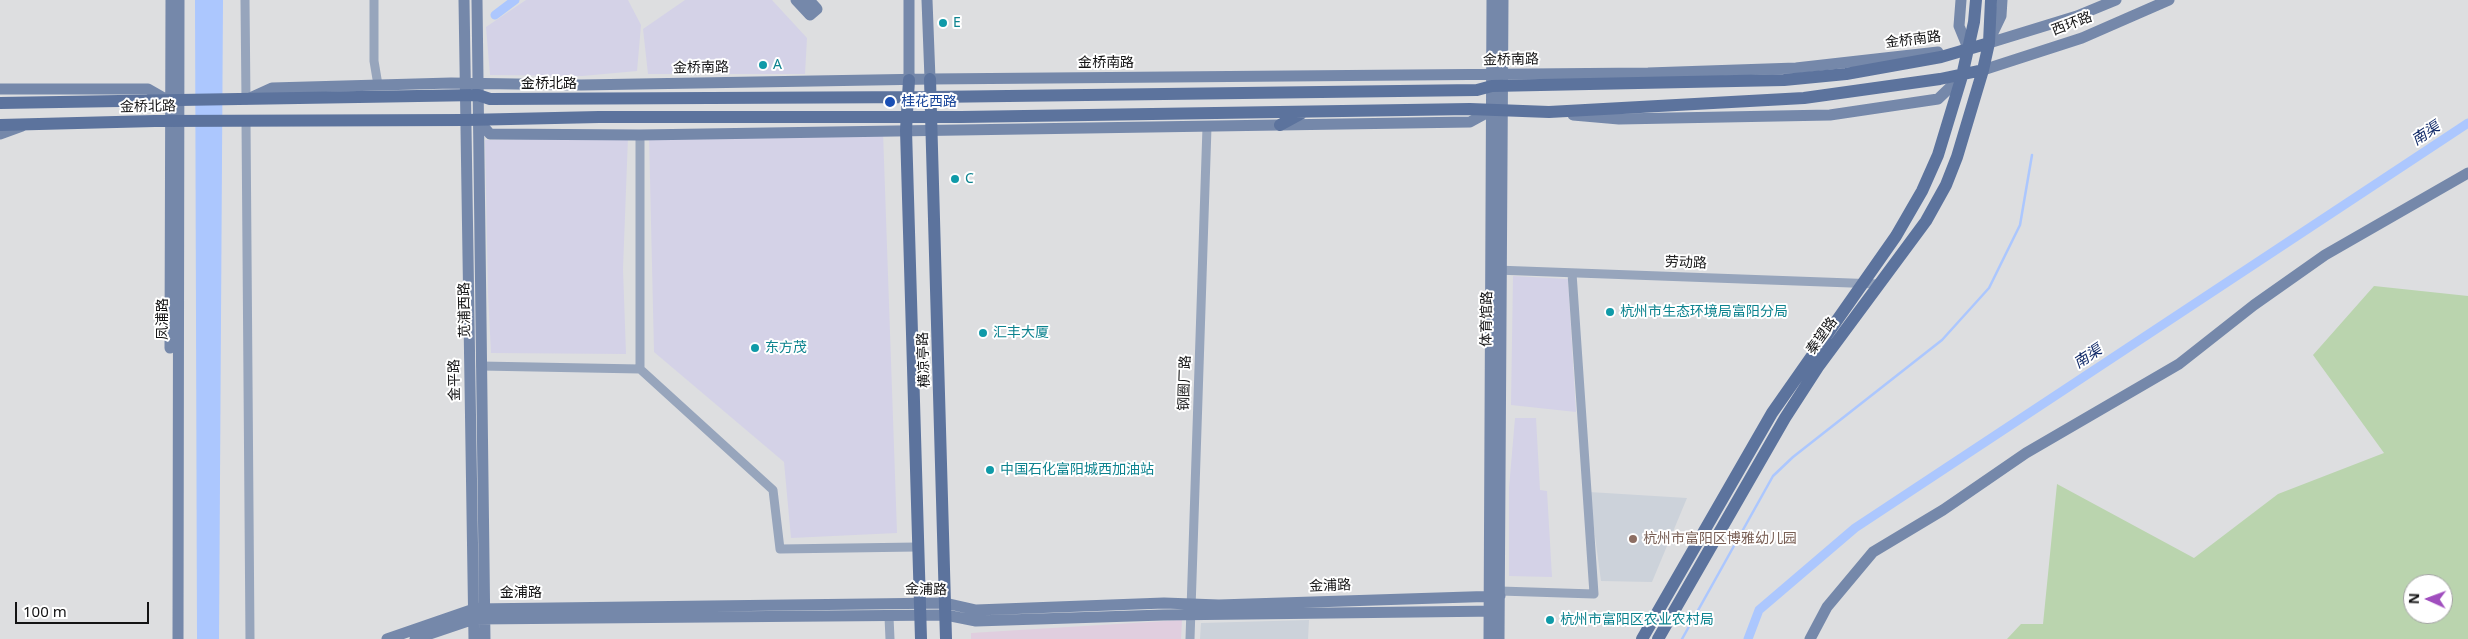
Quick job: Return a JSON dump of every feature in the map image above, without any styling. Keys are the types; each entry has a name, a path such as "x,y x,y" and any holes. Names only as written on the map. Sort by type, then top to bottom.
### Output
{"main road":[{"name":"秦望路","path":"1642,639 1772,413 1896,236 1922,191 1938,155 1962,76 1974,22 1976,0"},
{"name":"秦望路","path":"1658,639 1785,418 1878,284 1926,221 1946,185 1957,157 1983,70 1989,43 1991,0"},
{"name":"金桥南路","path":"930,97 1477,90 1497,80 1784,80 1856,73 1942,57 1989,43"},
{"path":"931,116 1497,110 1549,112 1804,98 1962,76 1983,70"},
{"name":"横凉亭路","path":"930,79 946,639"},
{"name":"横凉亭路","path":"909,80 906,130 921,639"},
{"name":"金桥北路","path":"0,103 246,100 472,89 490,99 930,97"},
{"path":"1280,125 1305,112"},
{"name":"金桥北路","path":"0,125 599,117 931,116"}],"street":[{"name":"凤浦路","path":"171,0 179,101"},
{"name":"凤浦路","path":"178,639 179,0"},
{"path":"245,0 246,100"},
{"path":"374,0 374,61 378,85"},
{"name":"苋浦西路","path":"464,0 472,89"},
{"name":"苋浦西路","path":"477,0 472,120 481,366 479,614"},
{"path":"796,0 810,15 817,9 809,0"},
{"path":"909,0 909,80"},
{"path":"927,0 930,79"},
{"name":"体育馆路","path":"1490,639 1496,594 1497,80 1492,0"},
{"name":"体育馆路","path":"1497,80 1503,0"},
{"path":"1962,0 1959,26 1968,48"},
{"name":"秦望路","path":"1989,43 2001,16 2002,0"},
{"name":"西环路","path":"1989,43 2077,16 2116,0"},
{"name":"西环路","path":"1983,70 2082,38 2169,0"},
{"path":"1549,112 1619,119 1830,115 1938,99 1962,76"},
{"path":"1230,78 1254,92"},
{"name":"金桥南路","path":"246,100 272,88 378,85 472,89 581,85 930,79 1230,78 1497,80"},
{"path":"581,85 606,98"},
{"name":"金桥北路","path":"0,88 148,89 179,101"},
{"path":"472,120 490,134 640,135 1470,122 1497,110"},
{"name":"金平路","path":"472,120 479,614 474,639"},
{"path":"246,121 250,639"},
{"name":"凤浦路","path":"171,639 179,122"},
{"name":"金桥北路","path":"0,134 27,125"},
{"name":"钢圈厂路","path":"1190,639 1207,127"},
{"path":"640,135 640,369"},
{"path":"1810,639 1828,607 1873,552 1943,510 2026,453 2179,364 2254,305 2325,255 2468,173"},
{"name":"劳动路","path":"1497,270 1878,284"},
{"path":"1496,594 1594,594 1572,273"},
{"path":"481,366 640,369 773,490 780,549 917,547"},
{"name":"金浦路","path":"387,639 479,614 945,609 976,621 1496,594"},
{"name":"金浦路","path":"416,639 479,614 889,617 919,610"},
{"name":"金浦路","path":"1191,610 1494,611"},
{"name":"体育馆路","path":"1494,611 1499,639"},
{"name":"金平路","path":"479,614 485,639"},
{"path":"889,617 890,639"}],"shaded area":[{"path":"526,0 628,0 641,25 637,71 582,76 490,75 486,27"},
{"path":"685,0 772,0 807,38 805,74 648,74 643,29"},
{"path":"883,132 897,533 791,538 784,462 654,352 649,135"},
{"path":"628,137 623,269 626,354 491,353 485,140"},
{"path":"1513,276 1568,279 1576,412 1511,405"},
{"path":"1515,418 1536,418 1540,490 1547,491 1552,577 1509,576 1509,488"},
{"name":"杭州市富阳区博雅幼儿园","path":"1589,492 1687,498 1652,582 1601,581"},
{"path":"1182,620 1181,639 971,639 971,633"},
{"path":"1309,620 1308,639 1200,639 1201,623"}],"green space":[{"path":"2374,286 2468,296 2468,639 2007,639 2021,624 2043,624 2057,484 2194,558 2278,494 2384,453 2313,355"}],"water":[{"path":"195,0 223,0 219,639 197,639"}],"waterway":[{"path":"495,15 515,0"},
{"name":"南渠","path":"1748,639 1759,610 1855,528 2468,123"},
{"path":"1682,639 1773,476 1793,457 1942,340 1989,288 2020,225 2032,155"}],"place":[{"name":"E","path":"943,23"},
{"name":"A","path":"763,65"},
{"name":"桂花西路","path":"890,102"},
{"name":"C","path":"955,179"},
{"name":"杭州市生态环境局富阳分局","path":"1610,312"},
{"name":"汇丰大厦","path":"983,333"},
{"name":"东方茂","path":"755,348"},
{"name":"中国石化富阳城西加油站","path":"990,470"},
{"name":"杭州市富阳区博雅幼儿园","path":"1633,539"},
{"name":"杭州市富阳区农业农村局","path":"1550,620"}]}
